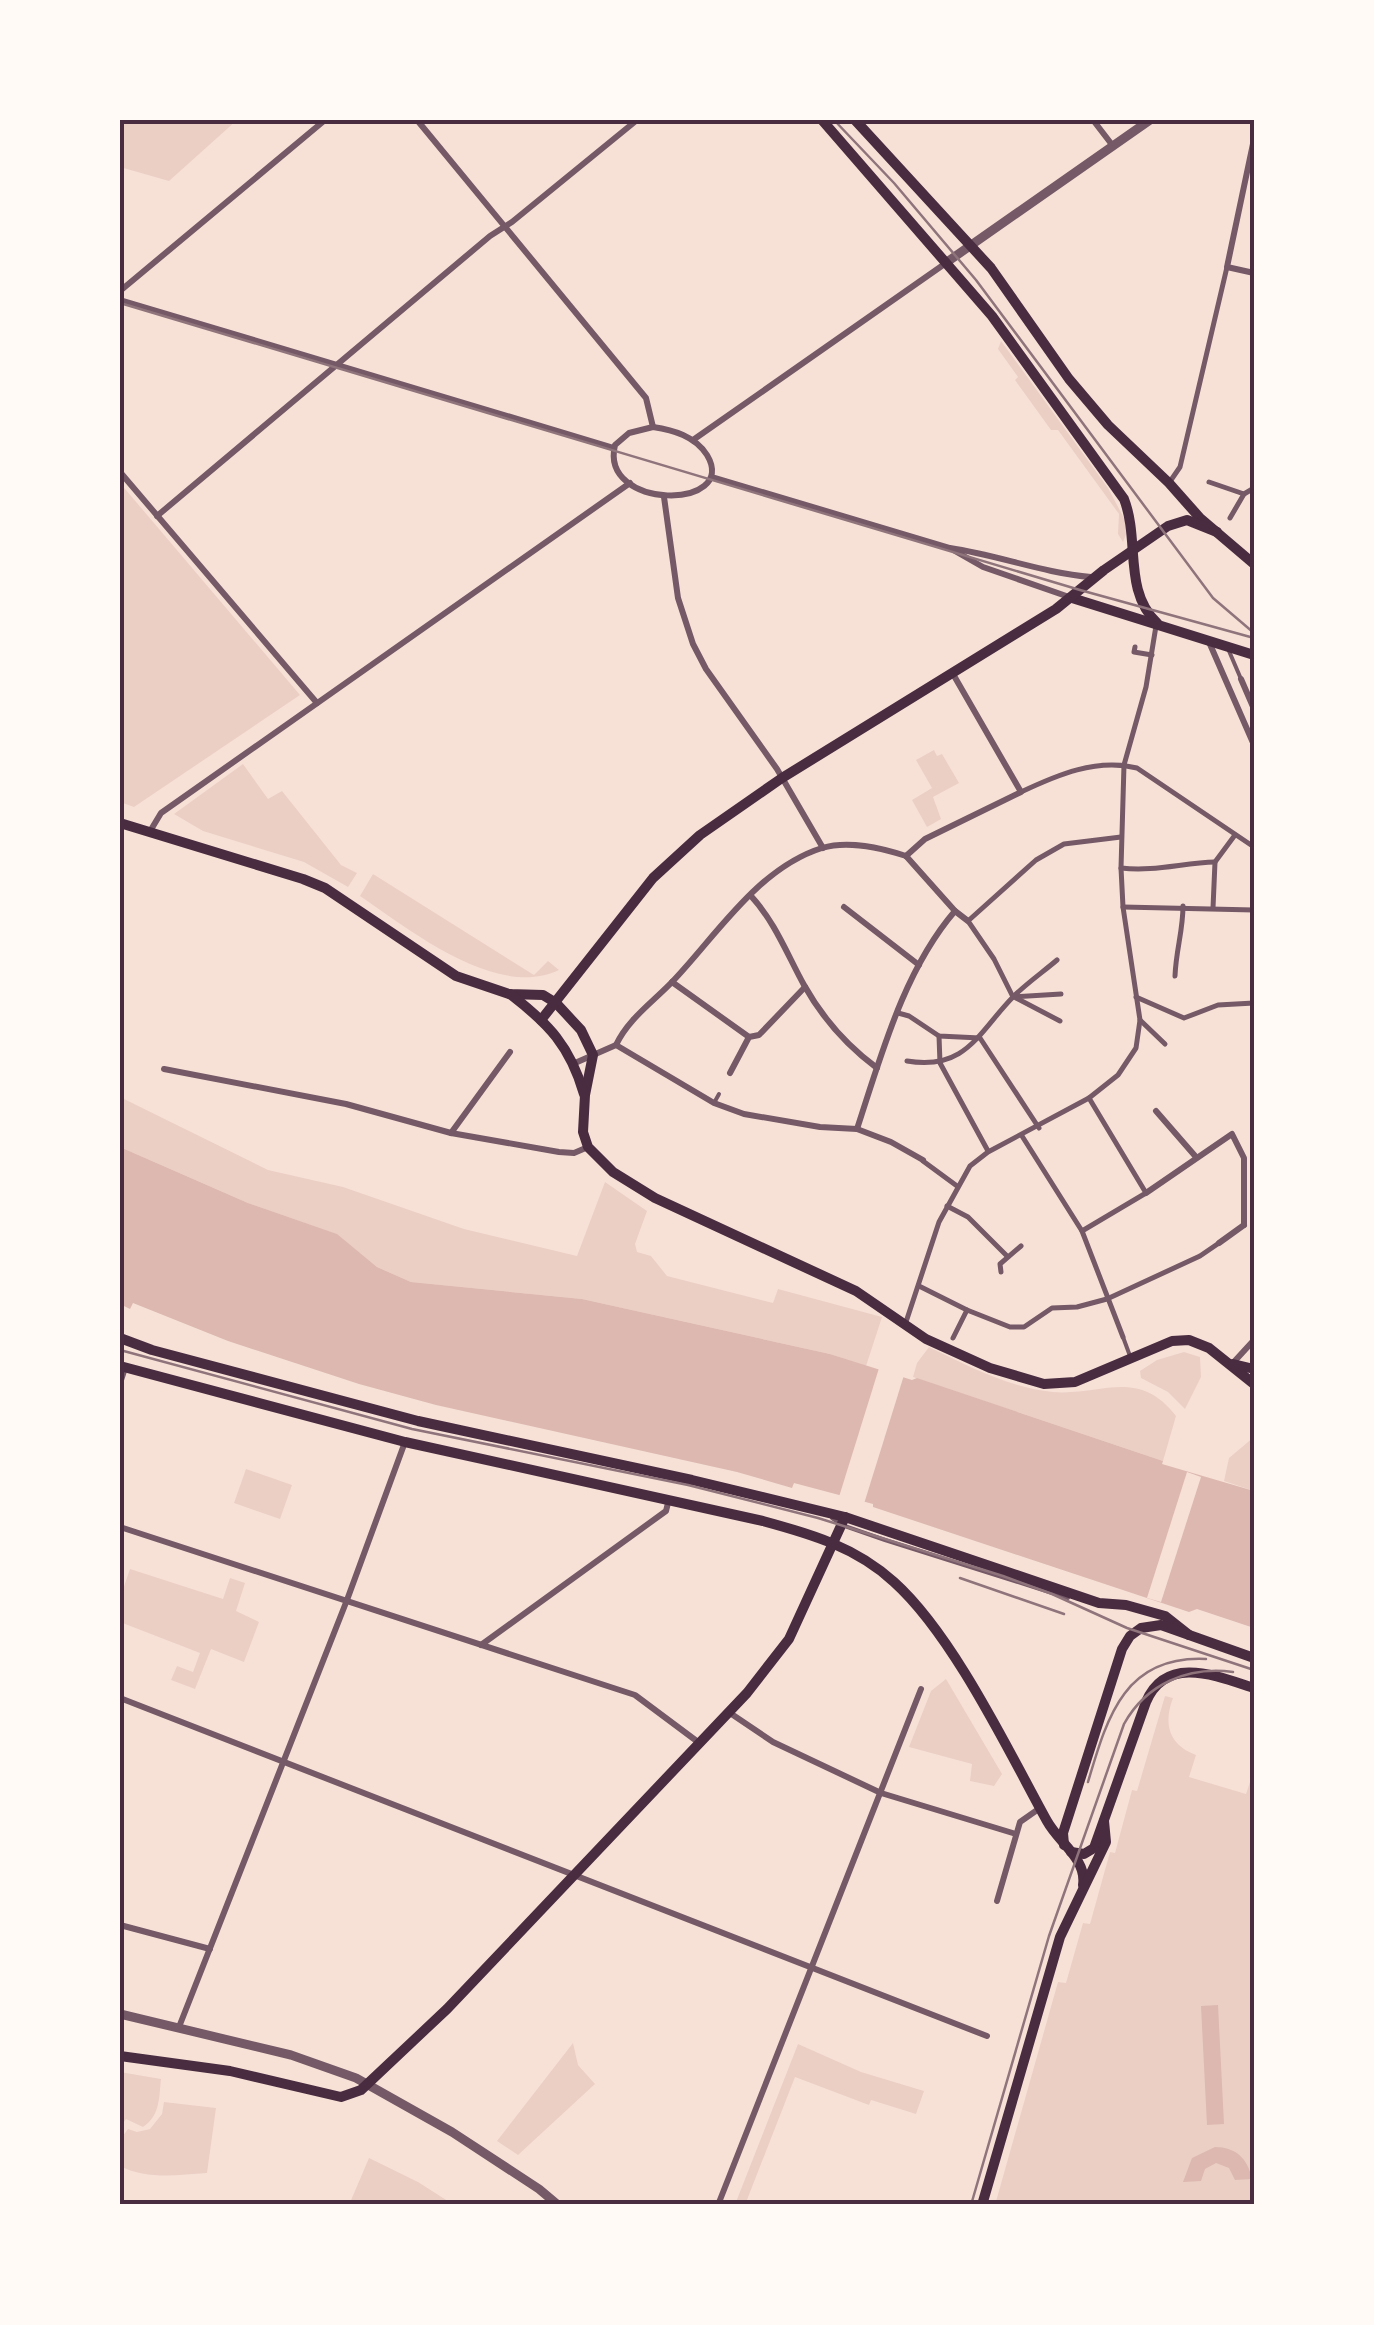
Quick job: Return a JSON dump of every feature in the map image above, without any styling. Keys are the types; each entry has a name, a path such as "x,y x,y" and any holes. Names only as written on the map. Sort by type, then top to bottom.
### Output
{"main road":[{"path":"822,120 947,262 1020,353 1124,499 1132,518 1137,591 1144,608 1157,623"},
{"path":"854,120 971,245 1069,378 1108,424 1254,564"},
{"path":"542,1020 675,855 782,778 1072,598 1094,578 1177,522 1187,520 1217,532"},
{"path":"1072,598 1254,655"},
{"path":"120,823 325,888 456,976 509,994 543,995 556,1003 581,1030 593,1055 584,1095 583,1132 588,1147 604,1166 642,1191 856,1291 947,1350 1044,1384 1075,1382 1172,1341 1189,1340 1232,1364 1254,1384"},
{"path":"509,994 542,1020 575,1063 584,1095"},
{"path":"120,1338 418,1422 822,1511 1105,1604 1168,1618 1189,1635"},
{"path":"1232,1364 1254,1369"},
{"path":"123,1366 406,1442 763,1520 834,1542 879,1570 910,1598 959,1666 1040,1808 1084,1870 1083,1885 1060,1937 982,2205"},
{"path":"120,2056 230,2072 340,2097 350,2096 369,2084 730,1713 788,1640 843,1521"},
{"path":"1254,1658 1154,1624 1130,1636 1116,1662 1066,1818 1062,1837 1067,1849 1080,1855 1092,1850 1149,1694 1158,1684 1178,1672 1199,1671 1254,1688"},
{"path":"1083,1885 1091,1878 1106,1842 1104,1821"}],"street":[{"path":"120,291 324,120"},
{"path":"416,120 646,398 652,427"},
{"path":"157,516 490,236 637,120"},
{"path":"1093,120 1113,146"},
{"path":"693,440 1150,120"},
{"path":"1170,483 1180,467 1254,140"},
{"path":"1227,267 1254,273"},
{"path":"120,300 614,448"},
{"path":"652,427 672,431 693,440 707,456 712,477 696,490 664,497 630,484 614,461 614,448 623,436 652,427"},
{"path":"120,472 317,703"},
{"path":"712,477 950,548 986,553 1045,571 1094,578"},
{"path":"1209,482 1244,494"},
{"path":"149,832 161,813 630,484"},
{"path":"1230,518 1244,494 1254,488"},
{"path":"664,497 678,598 694,644 706,669 782,778 823,848"},
{"path":"950,548 983,568 1072,598"},
{"path":"905,1325 947,1206 970,1166 988,1152 1089,1098 1118,1075 1136,1048 1140,1020 1121,868 1124,765 1157,623"},
{"path":"1209,641 1254,745"},
{"path":"1133,649 1152,655"},
{"path":"952,673 1021,792"},
{"path":"1241,679 1254,709"},
{"path":"906,856 926,839 1064,771 1124,765 1138,768 1254,847"},
{"path":"1213,908 1215,862 1235,836"},
{"path":"968,921 1036,860 1064,844 1121,837"},
{"path":"575,1063 616,1045 631,1022 751,896 783,870 823,848 881,848 906,856 954,911 968,921 994,958 1013,997 1060,1021"},
{"path":"1121,868 1158,870 1174,864 1215,862"},
{"path":"751,896 766,913 805,987 848,1046 877,1068"},
{"path":"844,906 920,965"},
{"path":"1175,976 1176,942 1183,933 1182,906"},
{"path":"1123,907 1254,910"},
{"path":"857,1129 898,1013 934,934 954,911"},
{"path":"907,1061 940,1064 980,1038 1013,997 1057,960"},
{"path":"672,982 749,1037 759,1036 805,987"},
{"path":"1013,997 1061,994"},
{"path":"1136,997 1162,1005 1184,1018 1218,1005 1254,1003"},
{"path":"898,1013 938,1036 980,1038"},
{"path":"1140,1020 1165,1044"},
{"path":"938,1036 940,1064 988,1152"},
{"path":"729,1075 749,1037"},
{"path":"980,1038 1039,1128"},
{"path":"616,1045 714,1103 744,1114 857,1129 891,1142 956,1186"},
{"path":"451,1133 510,1052"},
{"path":"164,1069 346,1104 451,1133 559,1152 574,1153 588,1147"},
{"path":"1089,1098 1146,1192"},
{"path":"1156,1111 1196,1157"},
{"path":"1082,1232 1232,1134 1244,1158 1244,1225"},
{"path":"1022,1136 1082,1232 1124,1337"},
{"path":"947,1206 968,1218 1008,1255"},
{"path":"918,1286 1010,1328 1024,1327 1052,1308 1077,1307 1107,1299 1200,1256 1244,1225 1254,1225"},
{"path":"1001,1272 1000,1264 1021,1246"},
{"path":"953,1338 967,1310"},
{"path":"1232,1364 1254,1340"},
{"path":"120,1383 123,1366"},
{"path":"179,2027 406,1442"},
{"path":"480,1646 656,1518 666,1510 669,1500"},
{"path":"120,1527 635,1695 698,1742"},
{"path":"718,2205 921,1689"},
{"path":"120,1698 987,2036"},
{"path":"730,1713 773,1742 881,1793 1016,1834"},
{"path":"997,1901 1020,1822 1040,1808"},
{"path":"120,1925 210,1948"},
{"path":"120,2014 291,2055 369,2084 485,2154 558,2205"}],"lane":[{"path":"1227,647 1241,679"},
{"path":"714,1103 719,1094"},
{"path":"1124,1337 1130,1360"}],"shaded area":[{"path":"120,120 237,120 169,181 120,167"},
{"path":"1001,341 1108,488 1125,520 1127,532 1123,542 1118,534 1119,514 1058,430 1051,430 1015,380 1018,377 998,349"},
{"path":"120,483 300,695 134,807 120,802"},
{"path":"934,750 937,756 942,754 959,783 933,797 941,819 927,827 912,800 932,788 916,760"},
{"path":"243,764 268,799 282,791 341,865 357,873 348,887 304,862 203,831 174,814"},
{"path":"373,874 534,975 548,961 559,970 535,977 509,976 455,957 360,896"},
{"path":"120,1097 268,1170 343,1187 464,1229 577,1256 605,1182 647,1211 635,1244 637,1252 651,1256 667,1276 773,1303 778,1289 882,1317 866,1366 830,1354 582,1299 411,1282 377,1267 336,1234 248,1203 120,1147"},
{"path":"120,1147 248,1203 337,1234 377,1267 411,1282 582,1299 830,1354 912,1380 917,1378 1163,1461 1162,1464 1254,1491 1254,1628 1197,1609 1189,1612 873,1504 794,1483 792,1488 737,1472 436,1405 228,1341 133,1303 130,1309 120,1304"},
{"path":"929,1347 989,1375 1037,1390 1071,1392 1118,1387 1148,1392 1176,1416 1163,1461 913,1377 917,1363"},
{"path":"1184,1352 1200,1357 1201,1377 1185,1409 1168,1392 1141,1378 1140,1371 1157,1360"},
{"path":"1254,1437 1254,1491 1224,1481 1229,1458"},
{"path":"246,1469 292,1485 280,1519 234,1503"},
{"path":"130,1569 223,1599 230,1578 245,1583 236,1611 259,1622 244,1662 211,1649 195,1689 171,1680 177,1666 193,1672 200,1653 120,1622 120,1598"},
{"path":"946,1679 1002,1774 994,1786 970,1781 972,1764 909,1747 931,1691"},
{"path":"1165,1696 1173,1698 1169,1725 1174,1739 1196,1755 1189,1777 1246,1794 1251,1779 1254,1780 1254,2205 995,2205 1058,1982 1066,1983 1083,1923 1090,1924 1110,1852 1115,1853 1132,1790 1137,1791"},
{"path":"1218,2005 1224,2124 1207,2125 1201,2006"},
{"path":"573,2043 578,2065 595,2084 518,2155 497,2141"},
{"path":"798,2044 861,2072 924,2091 916,2114 871,2100 869,2105 795,2077 745,2205 736,2202"},
{"path":"120,2072 161,2079 156,2112 143,2127 126,2119 120,2127"},
{"path":"164,2102 216,2108 207,2173 152,2175 120,2166 120,2140 128,2129 150,2129 162,2114"},
{"path":"1215,2147 1240,2156 1252,2179 1235,2180 1229,2168 1216,2163 1205,2169 1201,2181 1183,2182 1192,2158"},
{"path":"369,2158 418,2182 454,2205 349,2205"}],"pier":[{"path":"880,1365 905,1372 863,1507 838,1500"},
{"path":"1187,1472 1201,1477 1161,1602 1147,1598"}],"tram line":[{"path":"834,120 894,183 976,280 1213,598 1254,633"},
{"path":"120,303 1080,590 1254,638"},
{"path":"120,1350 412,1429 688,1485 818,1518 1003,1576 1127,1628 1254,1670"},
{"path":"960,1578 1064,1614"},
{"path":"1088,1782 1112,1714 1138,1679 1178,1661 1206,1659"},
{"path":"971,2205 1049,1936 1124,1724 1144,1698 1170,1681 1200,1672 1233,1672"}]}
